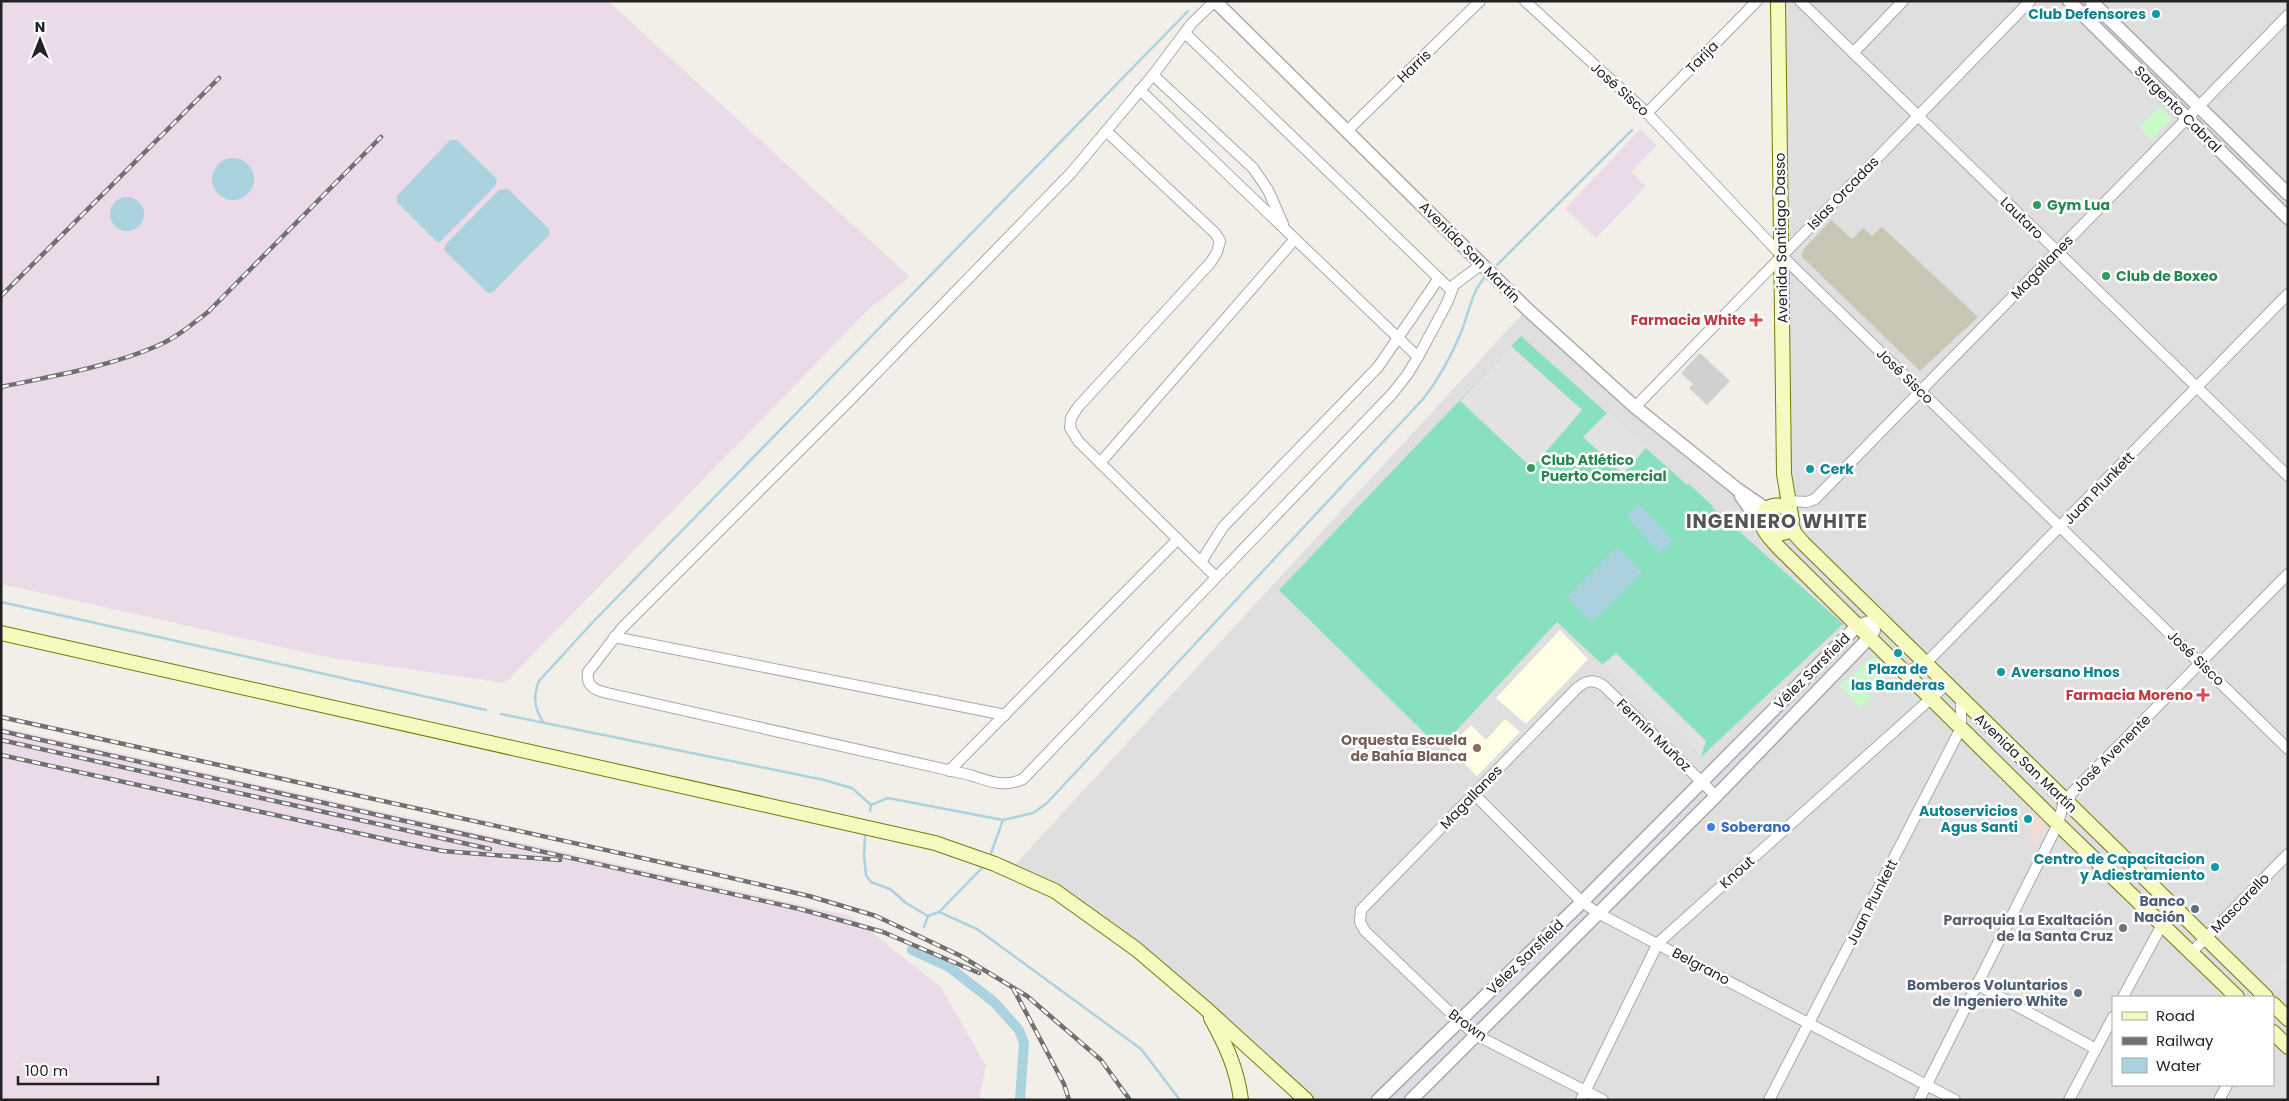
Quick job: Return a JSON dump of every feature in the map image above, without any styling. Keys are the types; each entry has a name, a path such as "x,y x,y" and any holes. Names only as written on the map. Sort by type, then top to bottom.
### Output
{"main road":[{"name":"Avenida Santiago Dasso","path":"1778,1 1784,474 1791,519"},
{"name":"Avenida Santiago Dasso","path":"1768,508 1781,490 1784,474"},
{"name":"Avenida San Martín","path":"1768,508 1781,506 1791,519 1798,538 1946,686 2265,996"},
{"path":"1768,508 1762,517 1763,528 1770,534 1779,536 1787,532 1791,519"},
{"name":"Avenida San Martín","path":"1763,528 1779,548 1869,638 2236,996"},
{"path":"1,633 935,843 995,864 1054,891 1136,949 1204,1007 1306,1100"},
{"path":"2274,1005 2288,1019"},
{"path":"1204,1007 1228,1049 1238,1081 1241,1100"},
{"path":"2274,1033 2288,1047"}],"street":[{"path":"1215,1 1185,33 1071,173 614,638 588,672 587,680 591,687 598,691 1005,785 1023,779 1392,394 1418,357 1447,303 1454,285 1482,264"},
{"name":"Avenida San Martín","path":"1215,1 1527,309 1635,408 1737,490 1768,508"},
{"name":"Harris","path":"1347,131 1480,1"},
{"name":"José Sisco","path":"1525,1 1647,113 1782,256 2288,749"},
{"name":"Tarija","path":"1647,113 1757,1"},
{"name":"Lautaro","path":"1800,1 2288,476"},
{"path":"1853,54 1904,1"},
{"name":"Islas Orcadas","path":"1635,408 2030,1"},
{"name":"Sargento Cabral","path":"2069,1 2288,218"},
{"name":"Sargento Cabral","path":"2091,1 2200,105 2288,194"},
{"name":"Magallanes","path":"1788,501 1807,502 1815,499 2288,15"},
{"path":"1185,33 1451,290"},
{"path":"1153,74 1253,168 1268,190 1286,230"},
{"path":"1140,90 1418,357"},
{"path":"1106,132 1215,233 1220,241 1217,252 1211,262 1078,407 1071,418 1070,428 1072,434 1100,463 1216,577"},
{"path":"1100,463 1295,239"},
{"path":"1201,562 1223,527 1378,367 1439,278"},
{"name":"Juan Plunkett","path":"1903,671 1925,664 2061,528 2288,294"},
{"name":"Avenida San Martín","path":"1737,490 1763,528"},
{"path":"949,771 1178,539"},
{"name":"José Avenente","path":"1919,1100 2058,824 2064,801 2288,574"},
{"name":"Vélez Sarsfield","path":"1378,1100 1582,902 1857,626 1880,619"},
{"name":"Vélez Sarsfield","path":"1411,1100 1716,796 1869,638 1880,619"},
{"path":"614,638 1005,714"},
{"name":"Magallanes","path":"1359,918 1364,907 1577,688 1589,681"},
{"name":"Fermín Muñoz","path":"1589,681 1594,681 1604,686 1716,796"},
{"name":"Knout","path":"1583,1095 1658,944 1946,686"},
{"name":"Juan Plunkett","path":"1769,1100 1961,728 1961,700"},
{"name":"Belgrano","path":"1474,794 1582,902 1598,913 1955,1100"},
{"name":"Mascarello","path":"2191,953 2288,854"},
{"path":"2124,996 2172,906"},
{"name":"Brown","path":"1359,918 1365,931 1458,1021 1476,1035 1583,1095 1603,1100"},
{"path":"1978,985 2096,1049"},
{"path":"2069,1100 2112,1019"},
{"path":"2219,1100 2226,1086"}],"shaded area":[{"path":"1,1 608,1 910,277 871,307 505,683 331,658 1,584"},
{"path":"1778,1 2288,1 2288,1100 1306,1100 1136,949 1010,870 1527,309 1766,509 1775,501 1781,490"},
{"path":"2074,1 2085,1 2288,199 2288,210"},
{"path":"1640,129 1657,145 1631,172 1646,186 1596,238 1565,209"},
{"path":"1831,220 1852,239 1863,228 1872,236 1882,227 1978,317 1920,371 1802,257 1803,250"},
{"path":"1511,346 1582,410 1532,468 1460,401"},
{"path":"1700,353 1730,381 1707,405 1689,388 1693,384 1681,373"},
{"path":"1609,411 1647,447 1623,474 1583,437"},
{"path":"1791,538 1867,614 1867,618 1861,621 1778,543"},
{"path":"1560,630 1588,659 1526,724 1496,698"},
{"path":"1852,638 1856,645 1402,1100 1384,1100"},
{"path":"1616,653 1706,741 1701,757 1602,665"},
{"name":"Orquesta Escuela de Bahía Blanca","path":"1505,719 1520,732 1477,776 1448,747 1471,725 1486,740"},
{"path":"1978,725 2051,794 2050,798 2042,802 1973,731"},
{"path":"1,727 851,916 941,987 986,1066 979,1100 1,1100"},
{"path":"2038,815 2044,821 2045,829 2037,845 2026,839 2032,827 2029,824"},
{"path":"2078,823 2081,823 2158,898 2157,902 2150,905 2073,832"},
{"path":"2213,952 2237,975 2231,982 2239,989 2251,989 2255,993 2254,996 2240,996 2205,957 2206,954"},
{"path":"2288,959 2288,975 2272,991 2264,983"}],"green space":[{"path":"2160,106 2172,119 2151,140 2139,127"},
{"name":"Club Atlético Puerto Comercial","path":"1521,336 1687,485 1689,484 1712,507 1843,624 1701,757 1557,622 1440,748 1279,590"},
{"path":"1776,510 1786,518 1781,529 1768,526 1767,517"},
{"path":"1870,659 1878,659 1890,672 1868,693 1872,697 1861,708 1840,686"}],"water":[{"path":"450,140 457,140 497,179 496,185 440,242 436,241 397,202 397,196"},
{"path":"233,158 248,164 254,179 248,194 233,200 218,194 212,179 218,164"},
{"path":"508,189 548,228 550,234 493,292 488,293 444,250 446,244 499,190"},
{"path":"127,197 139,202 144,214 139,226 127,231 115,226 110,214 115,202"},
{"path":"1640,504 1673,541 1659,553 1627,516"},
{"path":"1617,547 1642,572 1592,622 1567,597"}],"waterway":[{"path":"543,722 535,702 539,681 591,624 1188,11"},
{"path":"1497,265 1632,130"},
{"path":"870,811 871,805 888,798 1003,820 1033,813 1047,803 1424,398 1450,357 1462,330 1474,294 1486,276"},
{"path":"1,602 486,710"},
{"path":"501,714 824,780 852,788 871,805"},
{"path":"991,853 1003,820"},
{"path":"865,836 864,856 866,875 871,882 890,889 906,903 928,916"},
{"path":"924,927 928,916 939,912 982,868"},
{"path":"939,912 977,929 1141,1049 1180,1100"},
{"path":"912,950 949,967 994,1002 1019,1030 1024,1043 1020,1100"}],"railway":[{"path":"1,296 219,78"},
{"path":"1,387 119,360 164,343 177,335 208,312 381,137"},
{"path":"1,717 710,873 809,896 876,916 961,956 1027,996 1101,1060 1130,1100"},
{"path":"1,731 800,909 883,932 979,973"},
{"path":"1,740 490,849"},
{"path":"1,755 443,851 560,860"},
{"path":"1013,988 1064,1084 1069,1100"}],"place":[{"name":"Club Defensores","path":"2156,14"},
{"name":"Gym Lua","path":"2037,205"},
{"name":"Club de Boxeo","path":"2106,276"},
{"name":"Farmacia White","path":"1756,320"},
{"name":"Club Atlético Puerto Comercial","path":"1531,468"},
{"name":"Cerk","path":"1810,469"},
{"name":"Plaza de las Banderas","path":"1898,653"},
{"name":"Aversano Hnos","path":"2001,672"},
{"name":"Farmacia Moreno","path":"2203,695"},
{"name":"Orquesta Escuela de Bahía Blanca","path":"1477,748"},
{"name":"Autoservicios Agus Santi","path":"2028,819"},
{"name":"Soberano","path":"1711,827"},
{"name":"Centro de Capacitacion y Adiestramiento","path":"2215,867"},
{"name":"Banco Nación","path":"2195,909"},
{"name":"Parroquia La Exaltación de la Santa Cruz","path":"2123,928"},
{"name":"Bomberos Voluntarios de Ingeniero White","path":"2078,993"}],"district":[{"name":"INGENIERO WHITE","path":"1777,521"}]}
